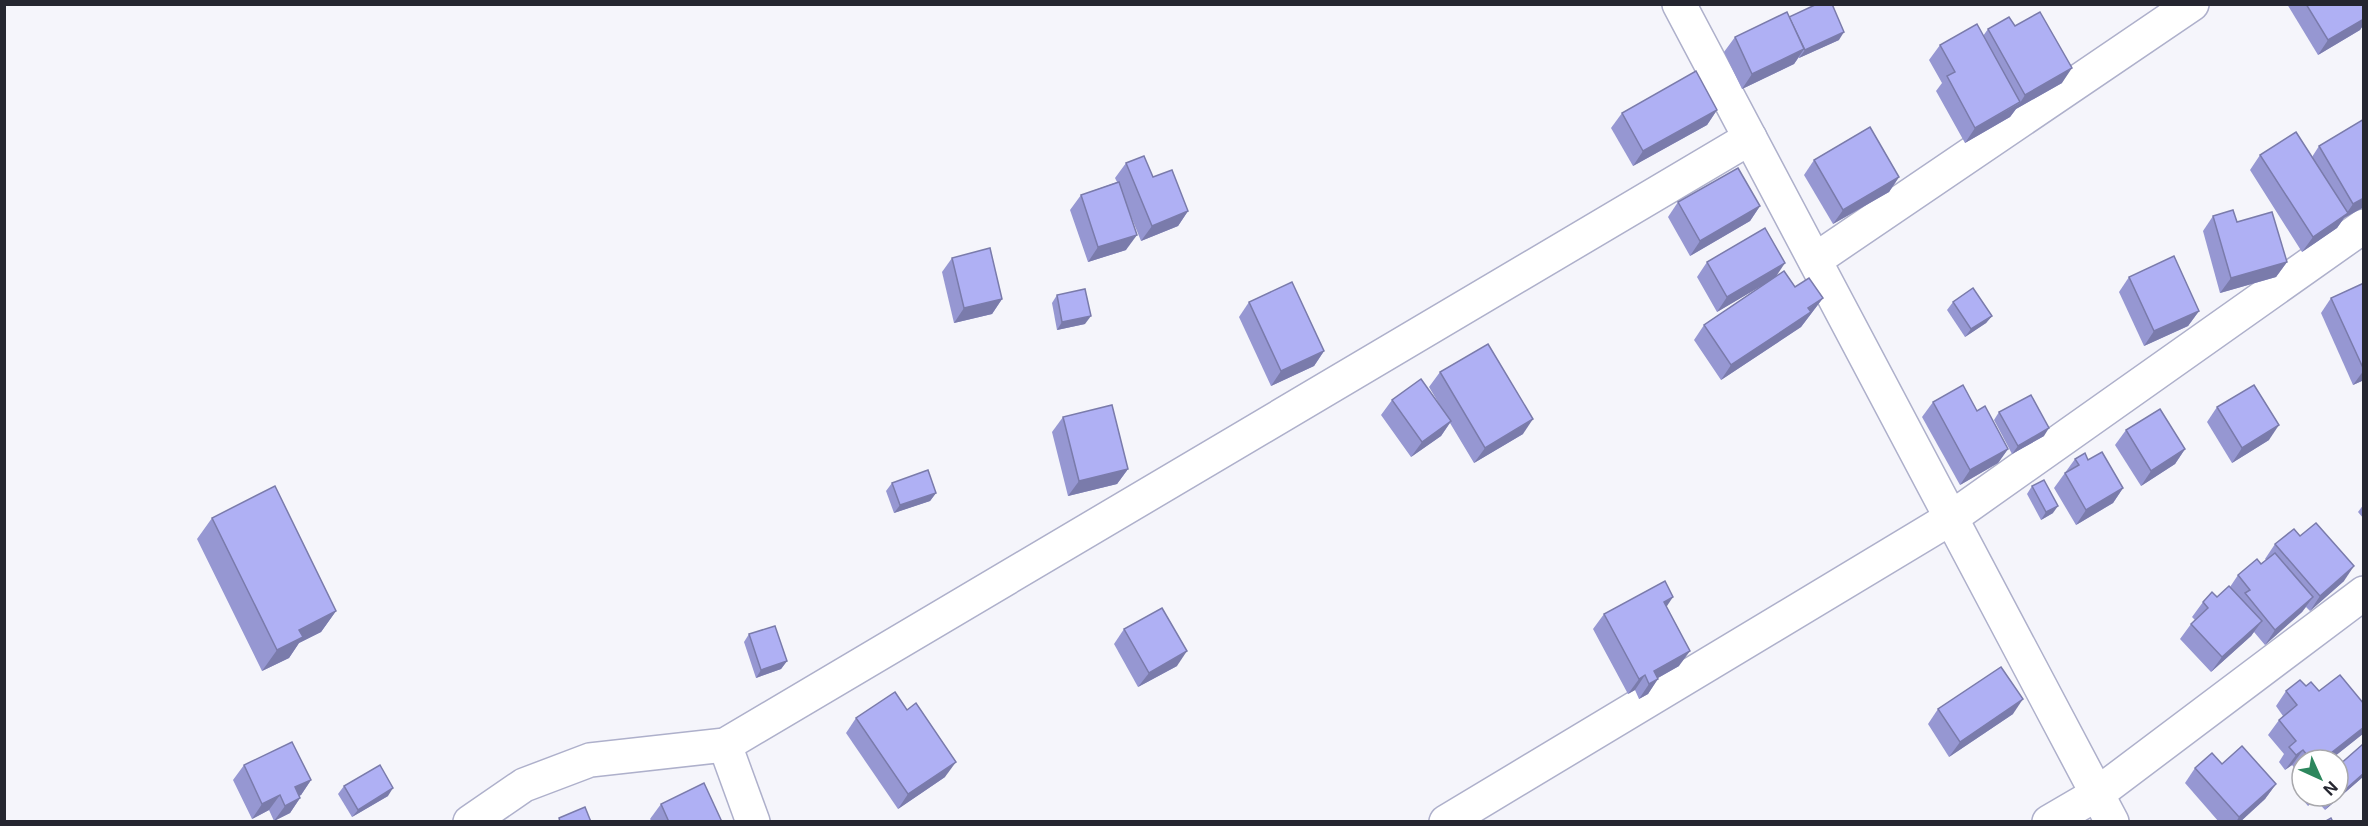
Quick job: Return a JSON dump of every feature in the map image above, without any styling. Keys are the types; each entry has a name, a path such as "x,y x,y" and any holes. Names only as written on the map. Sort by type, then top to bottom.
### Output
{"street":[{"path":"1679,4 2104,808"},
{"path":"1815,260 2192,4"},
{"path":"470,822 524,785 590,760 725,745 1750,138"},
{"path":"1446,822 1951,518 2364,226"},
{"path":"2049,822 2104,808 2364,593"},
{"path":"725,745 753,822"}],"building":[{"path":"1817,4 1832,4 1844,32 1805,50 1789,17"},
{"path":"2306,4 2364,4 2364,19 2328,40"},
{"path":"1787,12 1804,49 1752,74 1735,37"},
{"path":"2040,12 2072,68 2025,95 1988,29 2009,17 2015,26"},
{"path":"1977,24 2020,102 1975,128 1947,76 1955,72 1940,45"},
{"path":"1696,71 1717,110 1643,151 1622,113"},
{"path":"2364,119 2364,198 2353,204 2319,146"},
{"path":"1870,127 1899,177 1843,210 1814,160"},
{"path":"2296,132 2348,213 2313,237 2260,155"},
{"path":"1144,156 1153,177 1172,170 1188,211 1152,226 1126,163"},
{"path":"1738,168 1760,206 1700,241 1678,202"},
{"path":"1119,182 1137,235 1098,247 1081,195"},
{"path":"2233,210 2237,222 2272,212 2287,262 2231,278 2213,216"},
{"path":"1765,228 1785,263 1727,297 1707,262"},
{"path":"990,248 1002,299 964,308 952,258"},
{"path":"2174,256 2199,311 2154,331 2129,277"},
{"path":"1784,271 1795,287 1809,278 1823,298 1808,308 1811,312 1731,365 1704,325"},
{"path":"1292,282 1324,351 1281,371 1249,302"},
{"path":"2364,283 2364,370 2331,298"},
{"path":"1973,288 1992,316 1971,329 1953,302"},
{"path":"1085,289 1091,316 1062,322 1057,295"},
{"path":"1488,344 1533,419 1485,448 1440,372"},
{"path":"1421,379 1451,421 1422,442 1392,400"},
{"path":"1963,385 1977,411 1985,406 2008,449 1970,470 1933,402"},
{"path":"2254,385 2279,425 2242,448 2217,407"},
{"path":"2031,395 2049,428 2018,446 1999,412"},
{"path":"1112,405 1128,469 1079,481 1063,417"},
{"path":"2160,409 2185,449 2151,471 2126,430"},
{"path":"2102,452 2123,488 2086,510 2065,473 2079,465 2075,459 2085,453 2088,460"},
{"path":"928,470 936,493 900,505 892,483"},
{"path":"2044,480 2058,506 2046,512 2032,486"},
{"path":"275,486 336,611 299,630 303,637 277,650 212,518"},
{"path":"2316,523 2354,566 2320,596 2275,544 2294,529 2300,536"},
{"path":"2275,553 2313,597 2275,630 2245,593 2250,590 2238,575 2257,559 2261,564"},
{"path":"1665,581 1673,597 1664,602 1690,651 1654,671 1658,679 1649,684 1645,675 1639,679 1604,614"},
{"path":"2229,586 2262,621 2222,657 2191,624 2208,608 2203,602 2212,592 2217,597"},
{"path":"1162,608 1187,651 1149,673 1124,629"},
{"path":"775,626 787,661 761,670 749,634"},
{"path":"2001,667 2023,699 1960,742 1938,709"},
{"path":"2340,675 2364,704 2364,727 2337,748 2290,748 2289,747 2296,741 2279,720 2297,705 2286,691 2300,680 2306,686 2311,682 2319,691"},
{"path":"895,692 907,710 916,703 956,762 908,794 856,718"},
{"path":"292,742 311,780 295,787 300,798 285,806 280,795 262,804 244,765"},
{"path":"2363,744 2364,773 2350,785 2350,755"},
{"path":"2242,746 2276,784 2239,817 2195,768 2212,753 2222,764"},
{"path":"380,765 393,788 358,810 344,786"},
{"path":"704,783 722,822 669,822 661,804"},
{"path":"585,807 591,822 560,822 559,818"}]}
